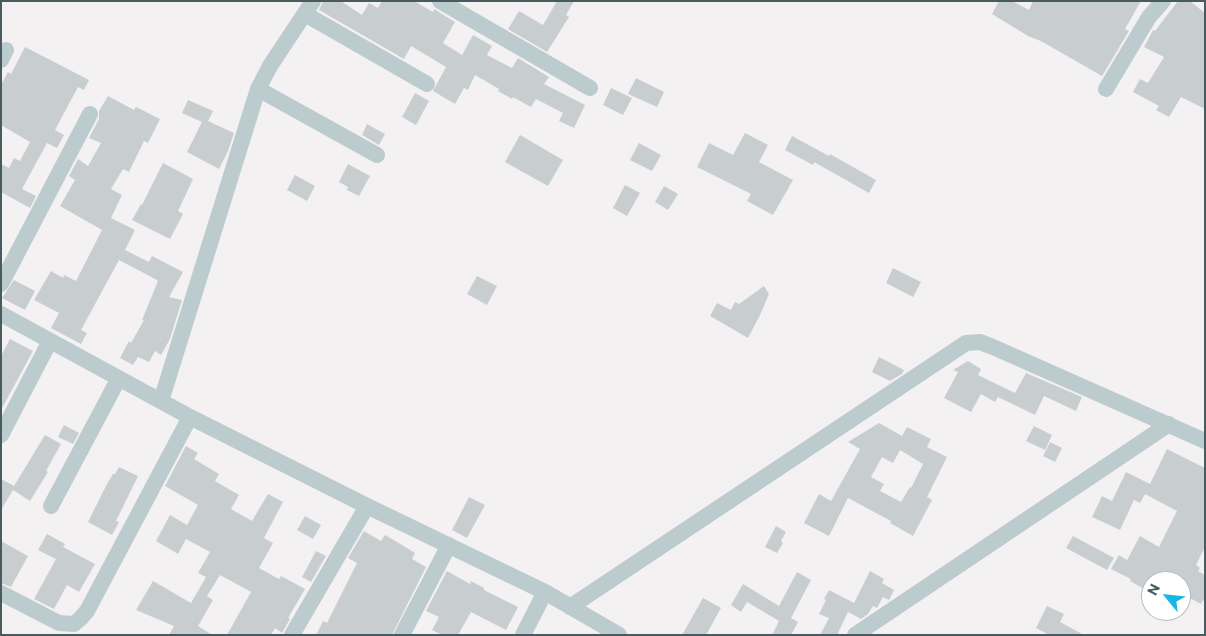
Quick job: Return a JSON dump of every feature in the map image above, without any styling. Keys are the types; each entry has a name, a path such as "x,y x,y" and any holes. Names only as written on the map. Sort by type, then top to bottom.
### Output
{"street":[{"path":"440,1 590,88"},
{"path":"1106,89 1150,17 1163,1"},
{"path":"161,400 258,89 270,66 309,8 427,84"},
{"path":"258,89 377,154"},
{"path":"1,284 90,114"},
{"path":"1,314 190,417 367,506 545,592 619,635"},
{"path":"1,435 50,341"},
{"path":"570,607 966,343 980,342 1205,441"},
{"path":"51,506 119,378"},
{"path":"1,593 59,623 74,624 81,618 87,611 190,417"},
{"path":"855,635 1169,424"},
{"path":"292,635 367,506"},
{"path":"402,635 449,546"},
{"path":"523,635 545,592"}],"building":[{"path":"323,1 341,1 362,15 369,3 378,8 382,1 414,1 433,12 434,9 455,22 443,43 462,55 473,35 492,46 487,55 512,68 518,58 549,77 544,84 585,105 574,128 559,121 563,113 536,99 531,107 513,97 512,99 475,75 468,90 464,88 455,104 433,91 446,67 411,46 404,59 319,10"},
{"path":"557,1 574,1 566,15 569,17 547,52 508,29 519,11 543,25"},
{"path":"999,1 1012,1 1029,10 1033,1 1141,1 1125,29 1129,31 1102,76 992,14"},
{"path":"1178,1 1190,1 1205,13 1205,109 1181,97 1169,117 1156,110 1159,106 1133,92 1140,79 1148,83 1164,57 1144,47 1153,30 1155,31"},
{"path":"25,47 89,80 84,90 78,87 55,130 64,135 57,148 47,143 22,189 36,196 30,208 1,192 1,164 9,168 14,158 20,161 30,142 1,125 1,85 8,72 11,74"},
{"path":"636,78 664,92 657,107 628,94"},
{"path":"611,88 632,98 623,115 603,105"},
{"path":"415,93 429,101 416,125 402,117"},
{"path":"108,96 134,110 136,107 160,119 148,143 144,141 129,172 123,169 111,189 122,195 111,218 135,230 125,250 149,262 152,256 183,272 169,297 182,300 170,339 161,355 155,351 149,362 138,357 133,365 120,358 144,320 142,320 157,280 119,260 81,330 87,333 81,344 51,328 59,313 34,300 51,271 63,278 64,275 76,281 102,230 60,206 75,180 69,176 78,159 88,166 101,143 89,138 99,119 99,111"},
{"path":"188,100 213,111 208,121 234,133 219,169 187,152 202,122 182,113"},
{"path":"367,124 385,134 379,145 362,135"},
{"path":"745,133 768,145 759,162 793,180 773,215 747,201 751,194 697,167 709,143 733,155"},
{"path":"520,135 563,160 548,186 505,162"},
{"path":"792,136 829,156 830,154 876,180 869,193 814,162 813,165 785,150"},
{"path":"639,143 661,155 652,171 630,160"},
{"path":"163,163 193,179 178,211 183,214 170,239 132,220 142,205"},
{"path":"348,164 370,176 359,196 347,190 348,187 339,182"},
{"path":"295,175 315,186 307,201 287,190"},
{"path":"625,185 640,193 627,216 613,208"},
{"path":"664,186 678,194 668,210 655,202"},
{"path":"893,268 921,282 913,297 886,283"},
{"path":"477,276 497,286 487,305 467,294"},
{"path":"14,280 35,291 25,310 2,298"},
{"path":"764,286 769,294 748,338 710,316 717,303 731,310 735,302 739,304"},
{"path":"10,339 33,351 1,410 1,356"},
{"path":"879,357 904,370 902,374 890,381 872,372"},
{"path":"968,361 981,369 978,375 1015,393 1026,373 1082,397 1076,411 1044,396 1035,415 998,397 995,402 981,394 971,412 944,398 958,372 953,370"},
{"path":"879,423 902,436 907,427 931,439 927,447 947,457 927,497 932,500 913,536 890,523 891,521 848,498 829,536 804,523 819,494 831,501 860,449 848,442","holes":["900,450 923,464 911,488 901,502 880,491 884,484 871,477 882,457 893,463"]},
{"path":"64,425 79,433 73,444 58,437"},
{"path":"1034,426 1052,435 1045,450 1026,441"},
{"path":"45,435 61,444 46,471 48,472 30,501 13,490 1,510 1,479 14,486"},
{"path":"1050,442 1062,448 1055,462 1043,456"},
{"path":"186,446 198,453 194,459 219,474 215,481 239,495 231,509 252,521 268,494 283,502 264,538 273,543 259,568 279,579 281,576 305,589 288,618 290,619 282,633 275,628 271,635 227,635 251,592 220,575 207,596 213,600 198,626 212,635 169,635 174,626 136,610 153,581 191,603 206,577 198,573 210,552 186,539 178,554 156,541 170,515 187,525 198,505 165,486"},
{"path":"1167,449 1205,468 1205,547 1196,565 1200,568 1198,571 1205,575 1205,597 1201,604 1191,599 1191,571 1141,571 1141,587 1130,581 1131,579 1111,569 1119,555 1127,560 1140,536 1159,547 1177,511 1145,494 1140,503 1134,500 1120,530 1092,517 1102,496 1112,501 1126,472 1150,484"},
{"path":"119,467 138,476 116,521 119,522 112,535 88,522 107,484"},
{"path":"469,497 485,505 467,538 452,530"},
{"path":"305,516 321,525 313,539 297,530"},
{"path":"776,526 786,532 781,541 783,543 777,553 765,547"},
{"path":"364,531 381,541 385,535 415,553 412,559 426,567 392,635 316,635 323,621 327,623 357,563 348,558"},
{"path":"47,534 65,544 63,547 95,564 79,592 67,585 54,609 34,599 56,559 38,550"},
{"path":"1073,536 1114,558 1107,570 1066,548"},
{"path":"1,541 28,556 11,587 1,583"},
{"path":"316,551 326,556 311,582 302,577"},
{"path":"447,571 470,584 471,581 484,588 484,590 518,607 506,630 471,612 458,635 442,635 432,630 439,617 426,611"},
{"path":"870,571 884,579 882,583 894,590 889,600 883,597 877,608 873,606 868,614 861,619 848,612 837,635 820,635 829,618 819,614 829,590 854,603"},
{"path":"797,572 811,580 791,618 798,622 791,635 772,635 779,621 747,602 741,612 731,605 743,584 779,606"},
{"path":"703,598 721,608 706,635 682,635"},
{"path":"1047,606 1064,614 1060,622 1084,635 1049,635 1036,628"}]}
